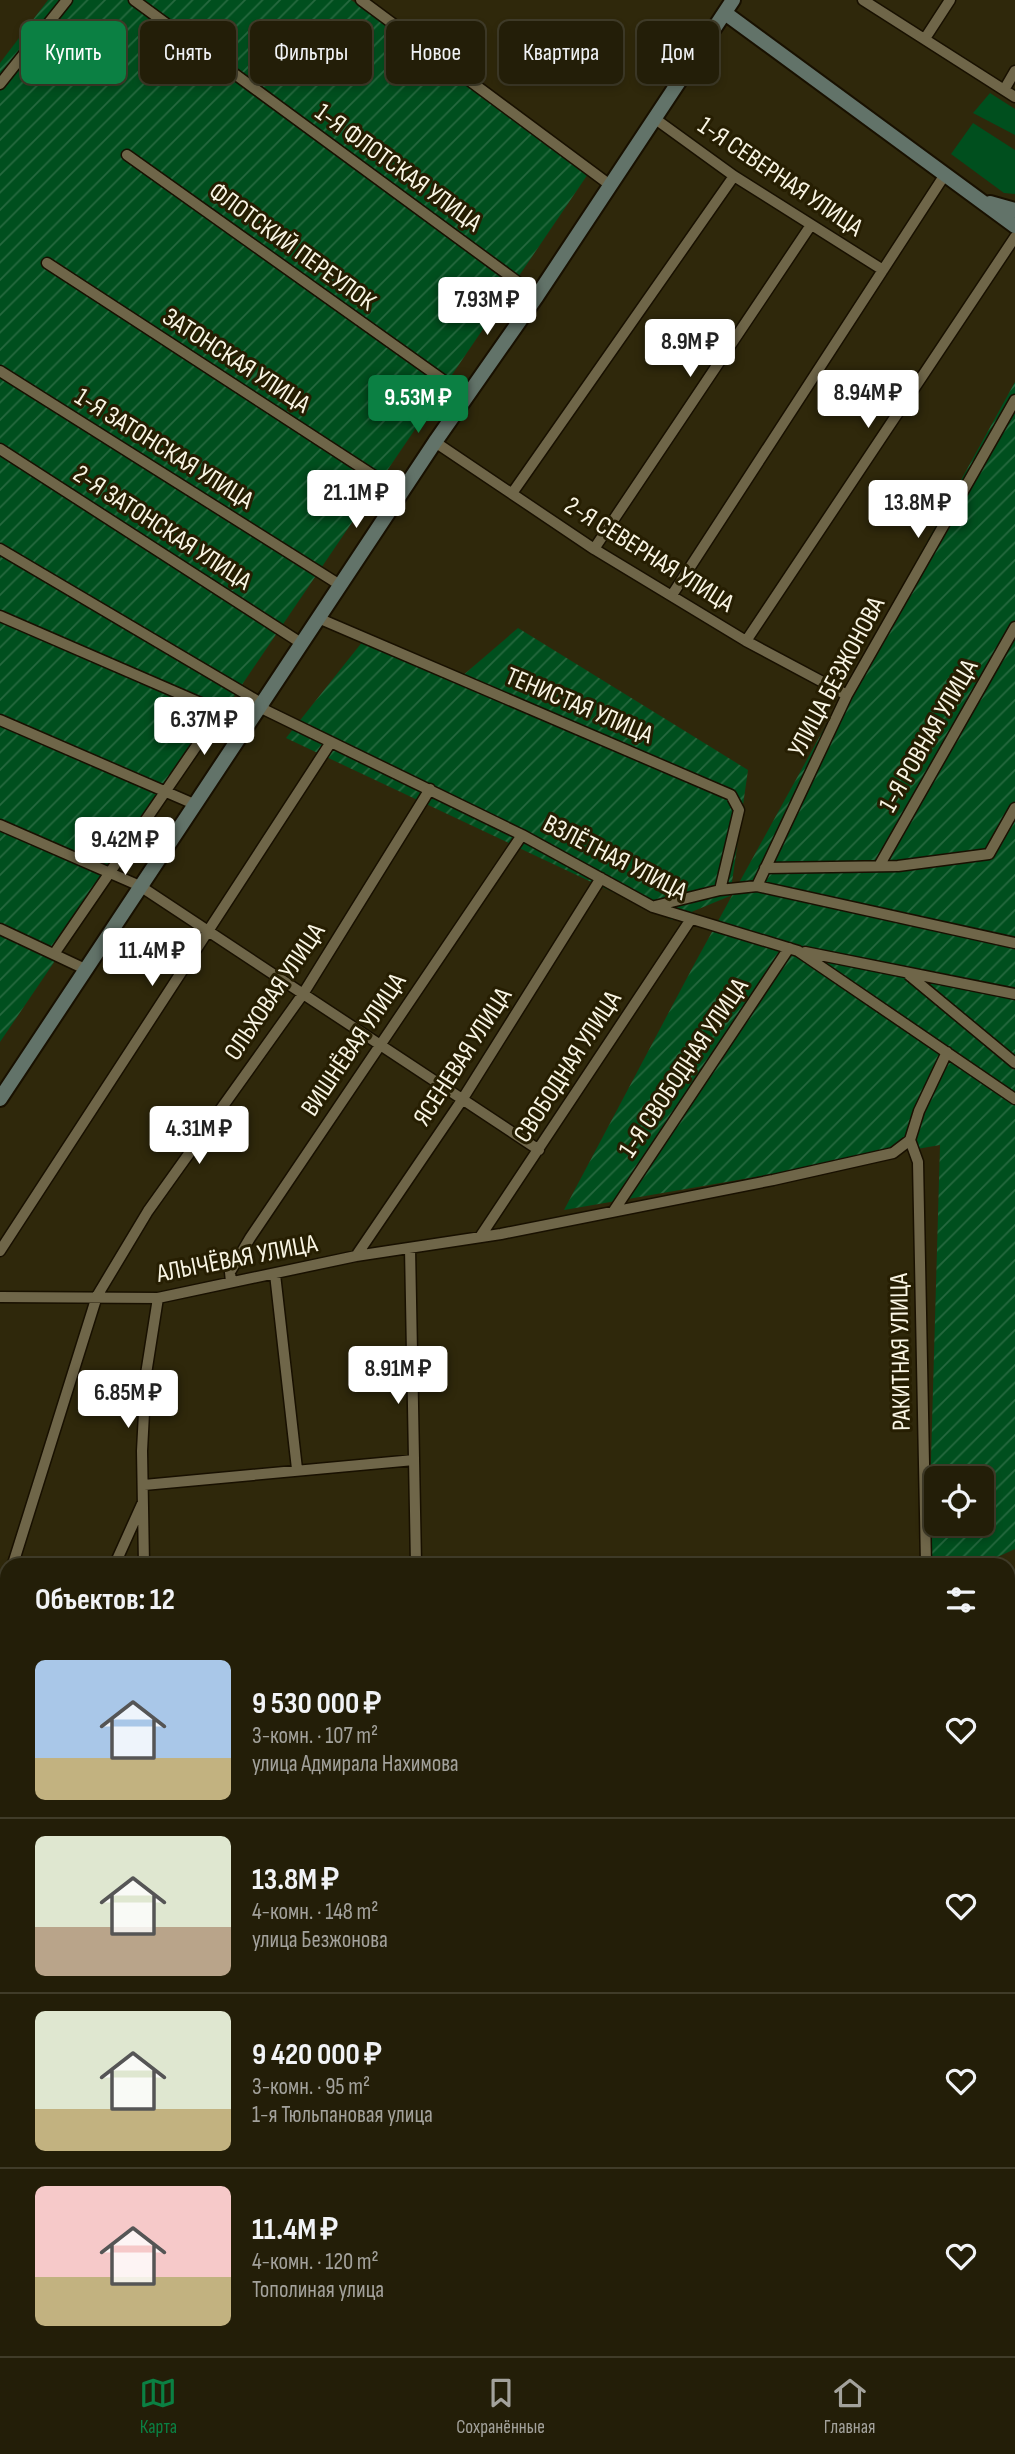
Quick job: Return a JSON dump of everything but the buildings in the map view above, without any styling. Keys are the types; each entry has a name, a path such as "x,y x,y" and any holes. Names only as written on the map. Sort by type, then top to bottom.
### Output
{"main road":[{"path":"0,1099 435,442 537,296 733,0"},
{"path":"725,13 1015,226"},
{"path":"976,198 1015,210"}],"street":[{"path":"0,84 67,0"},
{"name":"1-Я ФЛОТСКАЯ УЛИЦА","path":"134,0 537,296"},
{"path":"362,0 610,185"},
{"path":"863,0 926,37 1015,97"},
{"path":"926,37 950,0"},
{"path":"1004,90 1015,71"},
{"name":"1-Я СЕВЕРНАЯ УЛИЦА","path":"654,118 734,176 883,270"},
{"name":"ФЛОТСКИЙ ПЕРЕУЛОК","path":"127,155 467,397"},
{"path":"513,492 734,176"},
{"path":"672,595 944,176"},
{"path":"594,549 811,225"},
{"path":"746,641 1015,237"},
{"name":"ЗАТОНСКАЯ УЛИЦА","path":"47,263 402,494"},
{"name":"1-Я ЗАТОНСКАЯ УЛИЦА","path":"0,371 340,585"},
{"name":"УЛИЦА БЕЗЖОНОВА","path":"757,886 847,695 1015,400"},
{"name":"2-Я СЕВЕРНАЯ УЛИЦА","path":"435,442 594,549 746,641 847,695"},
{"name":"2-Я ЗАТОНСКАЯ УЛИЦА","path":"0,449 301,643"},
{"name":"ВЗЛЁТНАЯ УЛИЦА","path":"0,549 260,705 522,835 653,907 793,949 1015,1099"},
{"path":"0,616 209,707 215,719 108,871 54,954"},
{"name":"ТЕНИСТАЯ УЛИЦА","path":"318,618 731,795 739,810 720,890"},
{"name":"1-Я РОВНАЯ УЛИЦА","path":"879,866 1015,627"},
{"path":"0,720 194,804"},
{"path":"0,1251 331,741"},
{"name":"ОЛЬХОВАЯ УЛИЦА","path":"15,1558 97,1296 148,1211 303,994 430,789"},
{"path":"765,868 879,866 989,854 1015,808"},
{"path":"0,825 140,886 377,1046 539,1150"},
{"name":"ВИШНЁВАЯ УЛИЦА","path":"232,1282 230,1272 250,1238 377,1046 522,835"},
{"name":"ЯСЕНЕВАЯ УЛИЦА","path":"356,1256 462,1100 601,878"},
{"path":"653,907 720,890 757,886 1015,943"},
{"name":"СВОБОДНАЯ УЛИЦА","path":"480,1237 691,919"},
{"path":"0,929 85,969"},
{"path":"793,949 1015,995"},
{"name":"1-Я СВОБОДНАЯ УЛИЦА","path":"613,1212 793,949"},
{"path":"906,972 1015,1063"},
{"path":"910,1140 919,1111 947,1052"},
{"name":"АЛЫЧЁВАЯ УЛИЦА","path":"0,1297 158,1298 356,1256 480,1237 613,1212 893,1153 910,1140"},
{"name":"РАКИТНАЯ УЛИЦА","path":"910,1140 918,1162 926,1558"},
{"path":"410,1248 416,1558"},
{"path":"275,1274 297,1469"},
{"path":"144,1558 142,1451 146,1374 158,1298"},
{"path":"144,1485 414,1460"},
{"path":"118,1558 145,1498"}],"green space":[{"path":"48,0 351,0 386,23 386,84 471,84 588,174 0,1042 0,63 21,35 21,84 126,84 126,21 32,21"},
{"path":"990,93 1015,109 1015,135 973,113"},
{"path":"973,123 1015,150 1015,194 1004,193 951,154"},
{"path":"1015,382 1015,1549 995,1558 928,1558 929,1536 994,1536 994,1466 931,1466 940,1145 564,1210 696,961"},
{"path":"518,628 748,770 730,896 672,920 286,738 363,641 454,683"}]}
